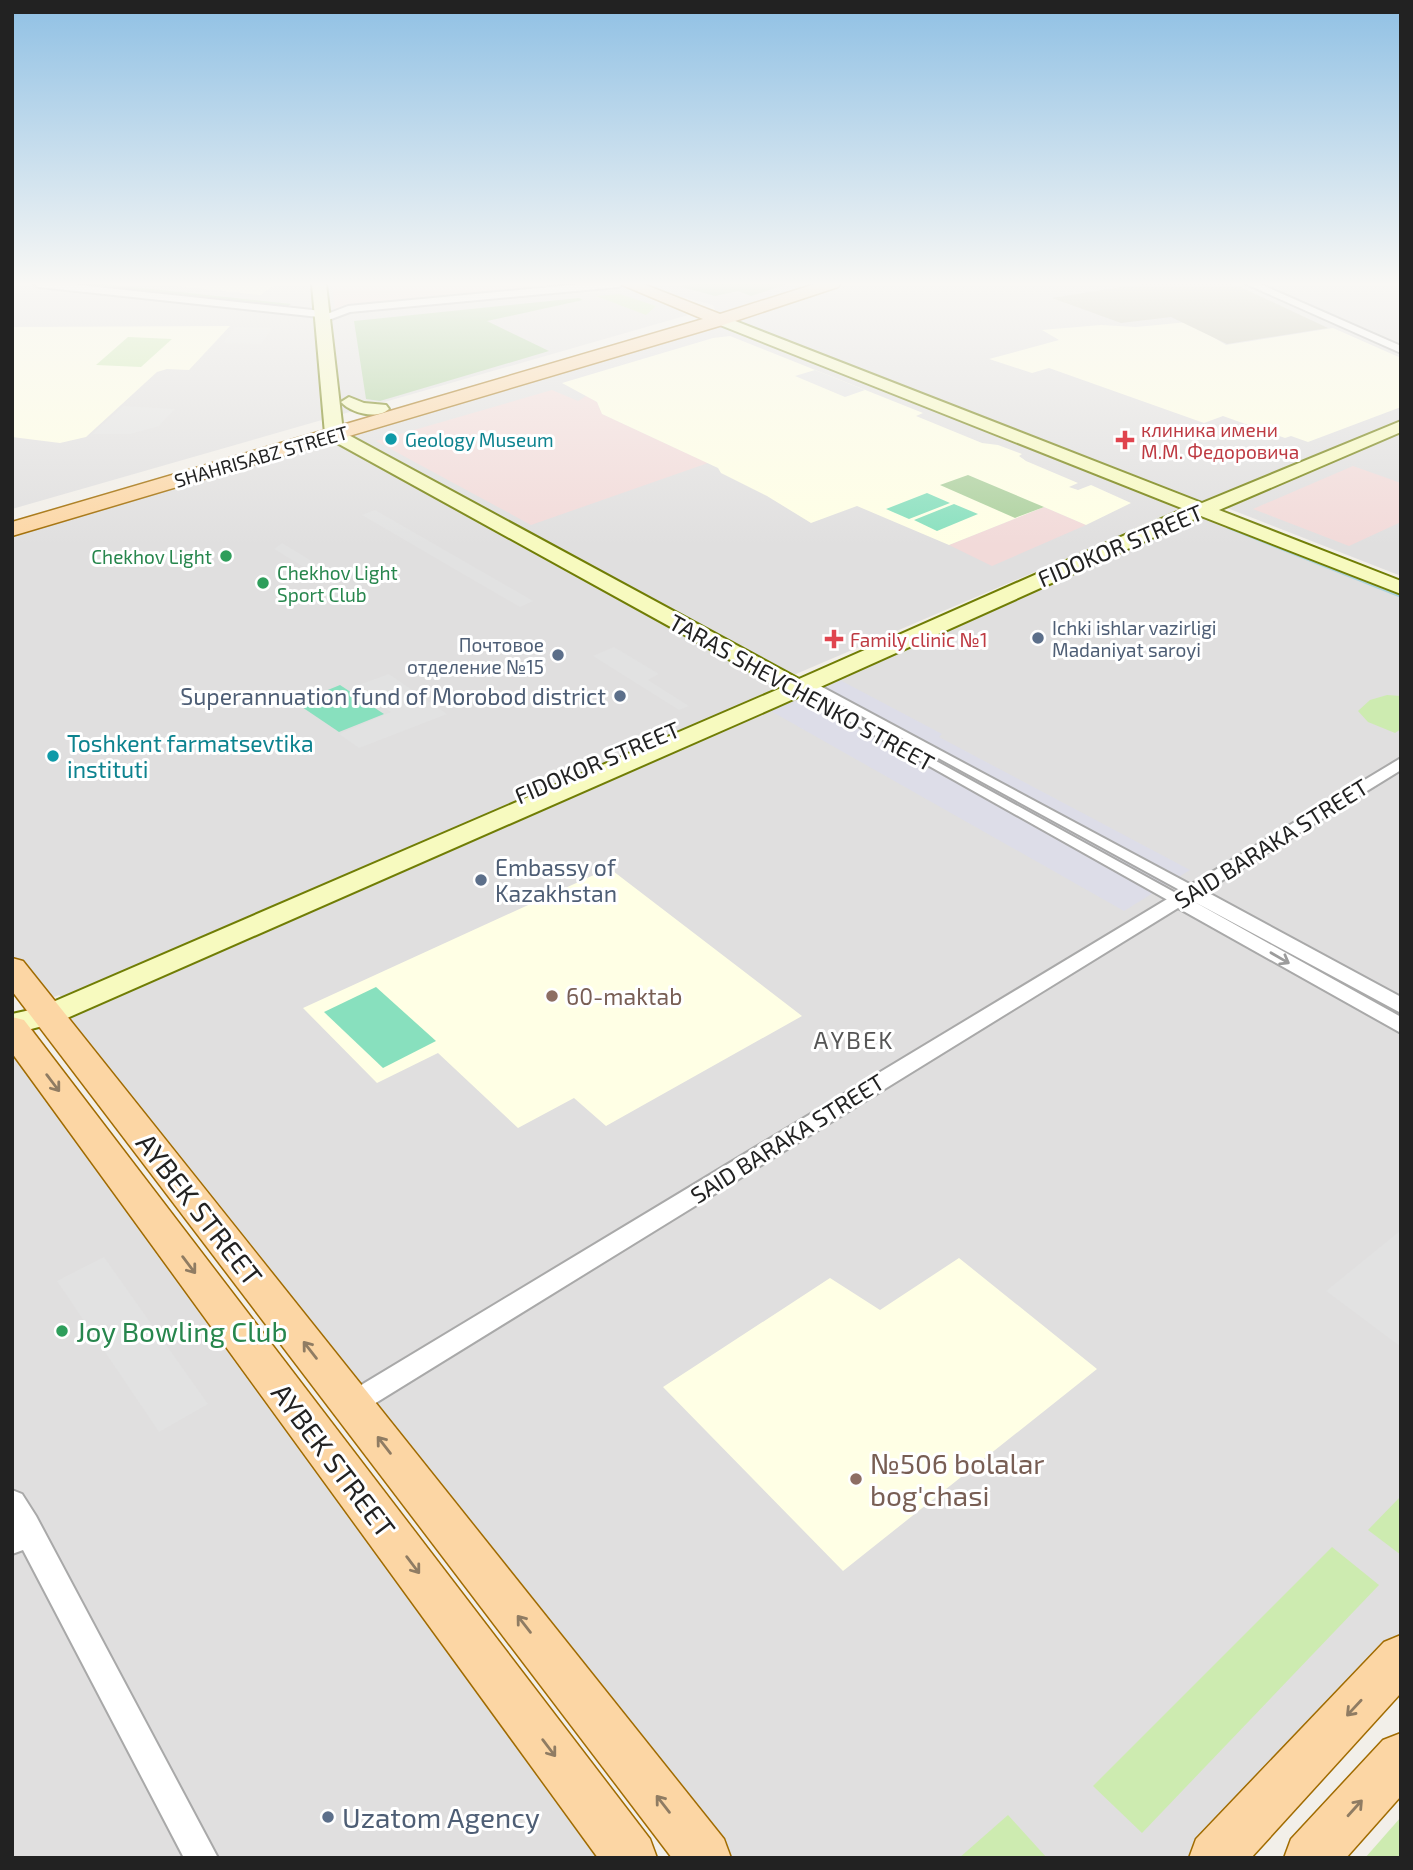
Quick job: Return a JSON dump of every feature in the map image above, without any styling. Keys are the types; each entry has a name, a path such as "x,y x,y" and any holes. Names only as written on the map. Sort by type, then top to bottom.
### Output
{"main road":[{"path":"339,371 345,410"},
{"path":"339,371 345,410"},
{"name":"SHAHRISABZ STREET","path":"12,514 345,410 498,371"},
{"name":"SHAHRISABZ STREET","path":"12,529 345,410 380,410 519,371"},
{"path":"863,371 1208,507 1401,588"},
{"path":"863,371 1208,507 1401,576"},
{"name":"TARAS SHEVCHENKO STREET","path":"345,410 796,682"},
{"path":"1208,507 1401,426"},
{"path":"1208,507 1401,433"},
{"name":"FIDOKOR STREET","path":"25,1018 796,682 1208,507"},
{"name":"AYBEK STREET","path":"12,968 25,1018 631,1858"},
{"name":"AYBEK STREET","path":"25,1018 352,1404 705,1858"},
{"path":"1215,1858 1401,1658"},
{"path":"1310,1858 1401,1758"}],"street":[{"name":"TARAS SHEVCHENKO STREET","path":"796,682 1185,896 1401,1006"},
{"name":"SAID BARAKA STREET","path":"352,1404 1401,763"},
{"name":"TARAS SHEVCHENKO STREET","path":"1185,896 1401,1026"},
{"path":"17,1523 202,1858"}],"shaded area":[{"path":"12,371 492,371 12,509"},
{"path":"12,371 159,371 86,437 60,443 12,437"},
{"path":"546,371 1401,371 1401,426 1217,504 1184,508 782,680 798,688 1192,511 1401,588 1401,1658 1215,1858 705,1858 48,1015 70,1005 59,995 39,1003 12,968 12,529"},
{"path":"601,371 818,371 923,413 916,416 982,443 998,445 1022,454 1019,456 1026,461 1078,483 1069,487 1078,490 1091,485 1131,503 1086,525 1044,507 949,545 857,506 811,523 767,496 721,473 718,468 602,414 597,402 562,383"},
{"path":"818,371 865,390 845,397 795,376"},
{"path":"1058,371 1401,371 1401,407 1308,442 1291,436 1285,438 1223,416 1204,423"},
{"path":"552,390 578,401 586,396 597,402 602,414 708,463 531,525 376,441"},
{"path":"123,406 175,409 159,426 130,434 92,434"},
{"path":"1401,433 1401,576 1227,508 1346,456"},
{"path":"1353,466 1401,483 1401,522 1349,546 1253,509"},
{"path":"1044,507 1086,525 992,566 949,545"},
{"path":"375,510 533,601 520,607 362,515"},
{"path":"282,543 343,580 332,584 274,549"},
{"path":"614,647 659,674 648,680 689,706 679,710 593,656"},
{"path":"389,674 447,714 359,748 339,734 391,712 353,687"},
{"path":"838,679 942,734 939,737 1190,870 1124,911 769,710"},
{"name":"60-maktab","path":"609,868 802,1016 606,1126 574,1098 518,1128 438,1053 377,1083 303,1008"},
{"path":"12,1028 631,1858 12,1858"},
{"path":"1401,1230 1401,1347 1326,1291"},
{"path":"104,1257 208,1404 159,1432 57,1281"},
{"name":"№506 bolalar bog'chasi","path":"959,1258 1097,1369 843,1571 663,1387 830,1278 880,1310"}],"green space":[{"path":"362,371 480,371 380,401 366,399"},
{"path":"968,475 1044,507 1015,518 940,485"},
{"path":"927,493 950,503 909,519 886,509"},
{"path":"954,504 978,514 937,531 914,520"},
{"path":"340,685 384,714 339,732 296,703"},
{"path":"1387,695 1401,696 1401,729 1395,733 1368,722 1358,711 1370,700"},
{"path":"376,987 436,1041 383,1068 324,1012"},
{"path":"1401,1496 1401,1555 1368,1530"},
{"path":"1332,1547 1379,1585 1142,1833 1093,1786"},
{"path":"1008,1815 1047,1858 959,1858"},
{"path":"1401,1817 1401,1858 1365,1858"}],"waterway":[{"path":"1228,527 1401,596"}],"place":[{"name":"Geology Museum","path":"391,439"},
{"name":"клиника имени М.М. Федоровича","path":"1125,440"},
{"name":"Chekhov Light","path":"226,556"},
{"name":"Chekhov Light Sport Club","path":"263,583"},
{"name":"Ichki ishlar vazirligi Madaniyat saroyi","path":"1038,638"},
{"name":"Family clinic №1","path":"834,639"},
{"name":"Почтовое отделение №15","path":"558,655"},
{"name":"Superannuation fund of Morobod district","path":"620,696"},
{"name":"Toshkent farmatsevtika instituti","path":"53,756"},
{"name":"Embassy of Kazakhstan","path":"481,880"},
{"name":"60-maktab","path":"552,996"},
{"name":"Joy Bowling Club","path":"62,1331"},
{"name":"№506 bolalar bog'chasi","path":"856,1479"},
{"name":"Uzatom Agency","path":"328,1817"}],"district":[{"name":"АYBEK","path":"854,1039"}]}
